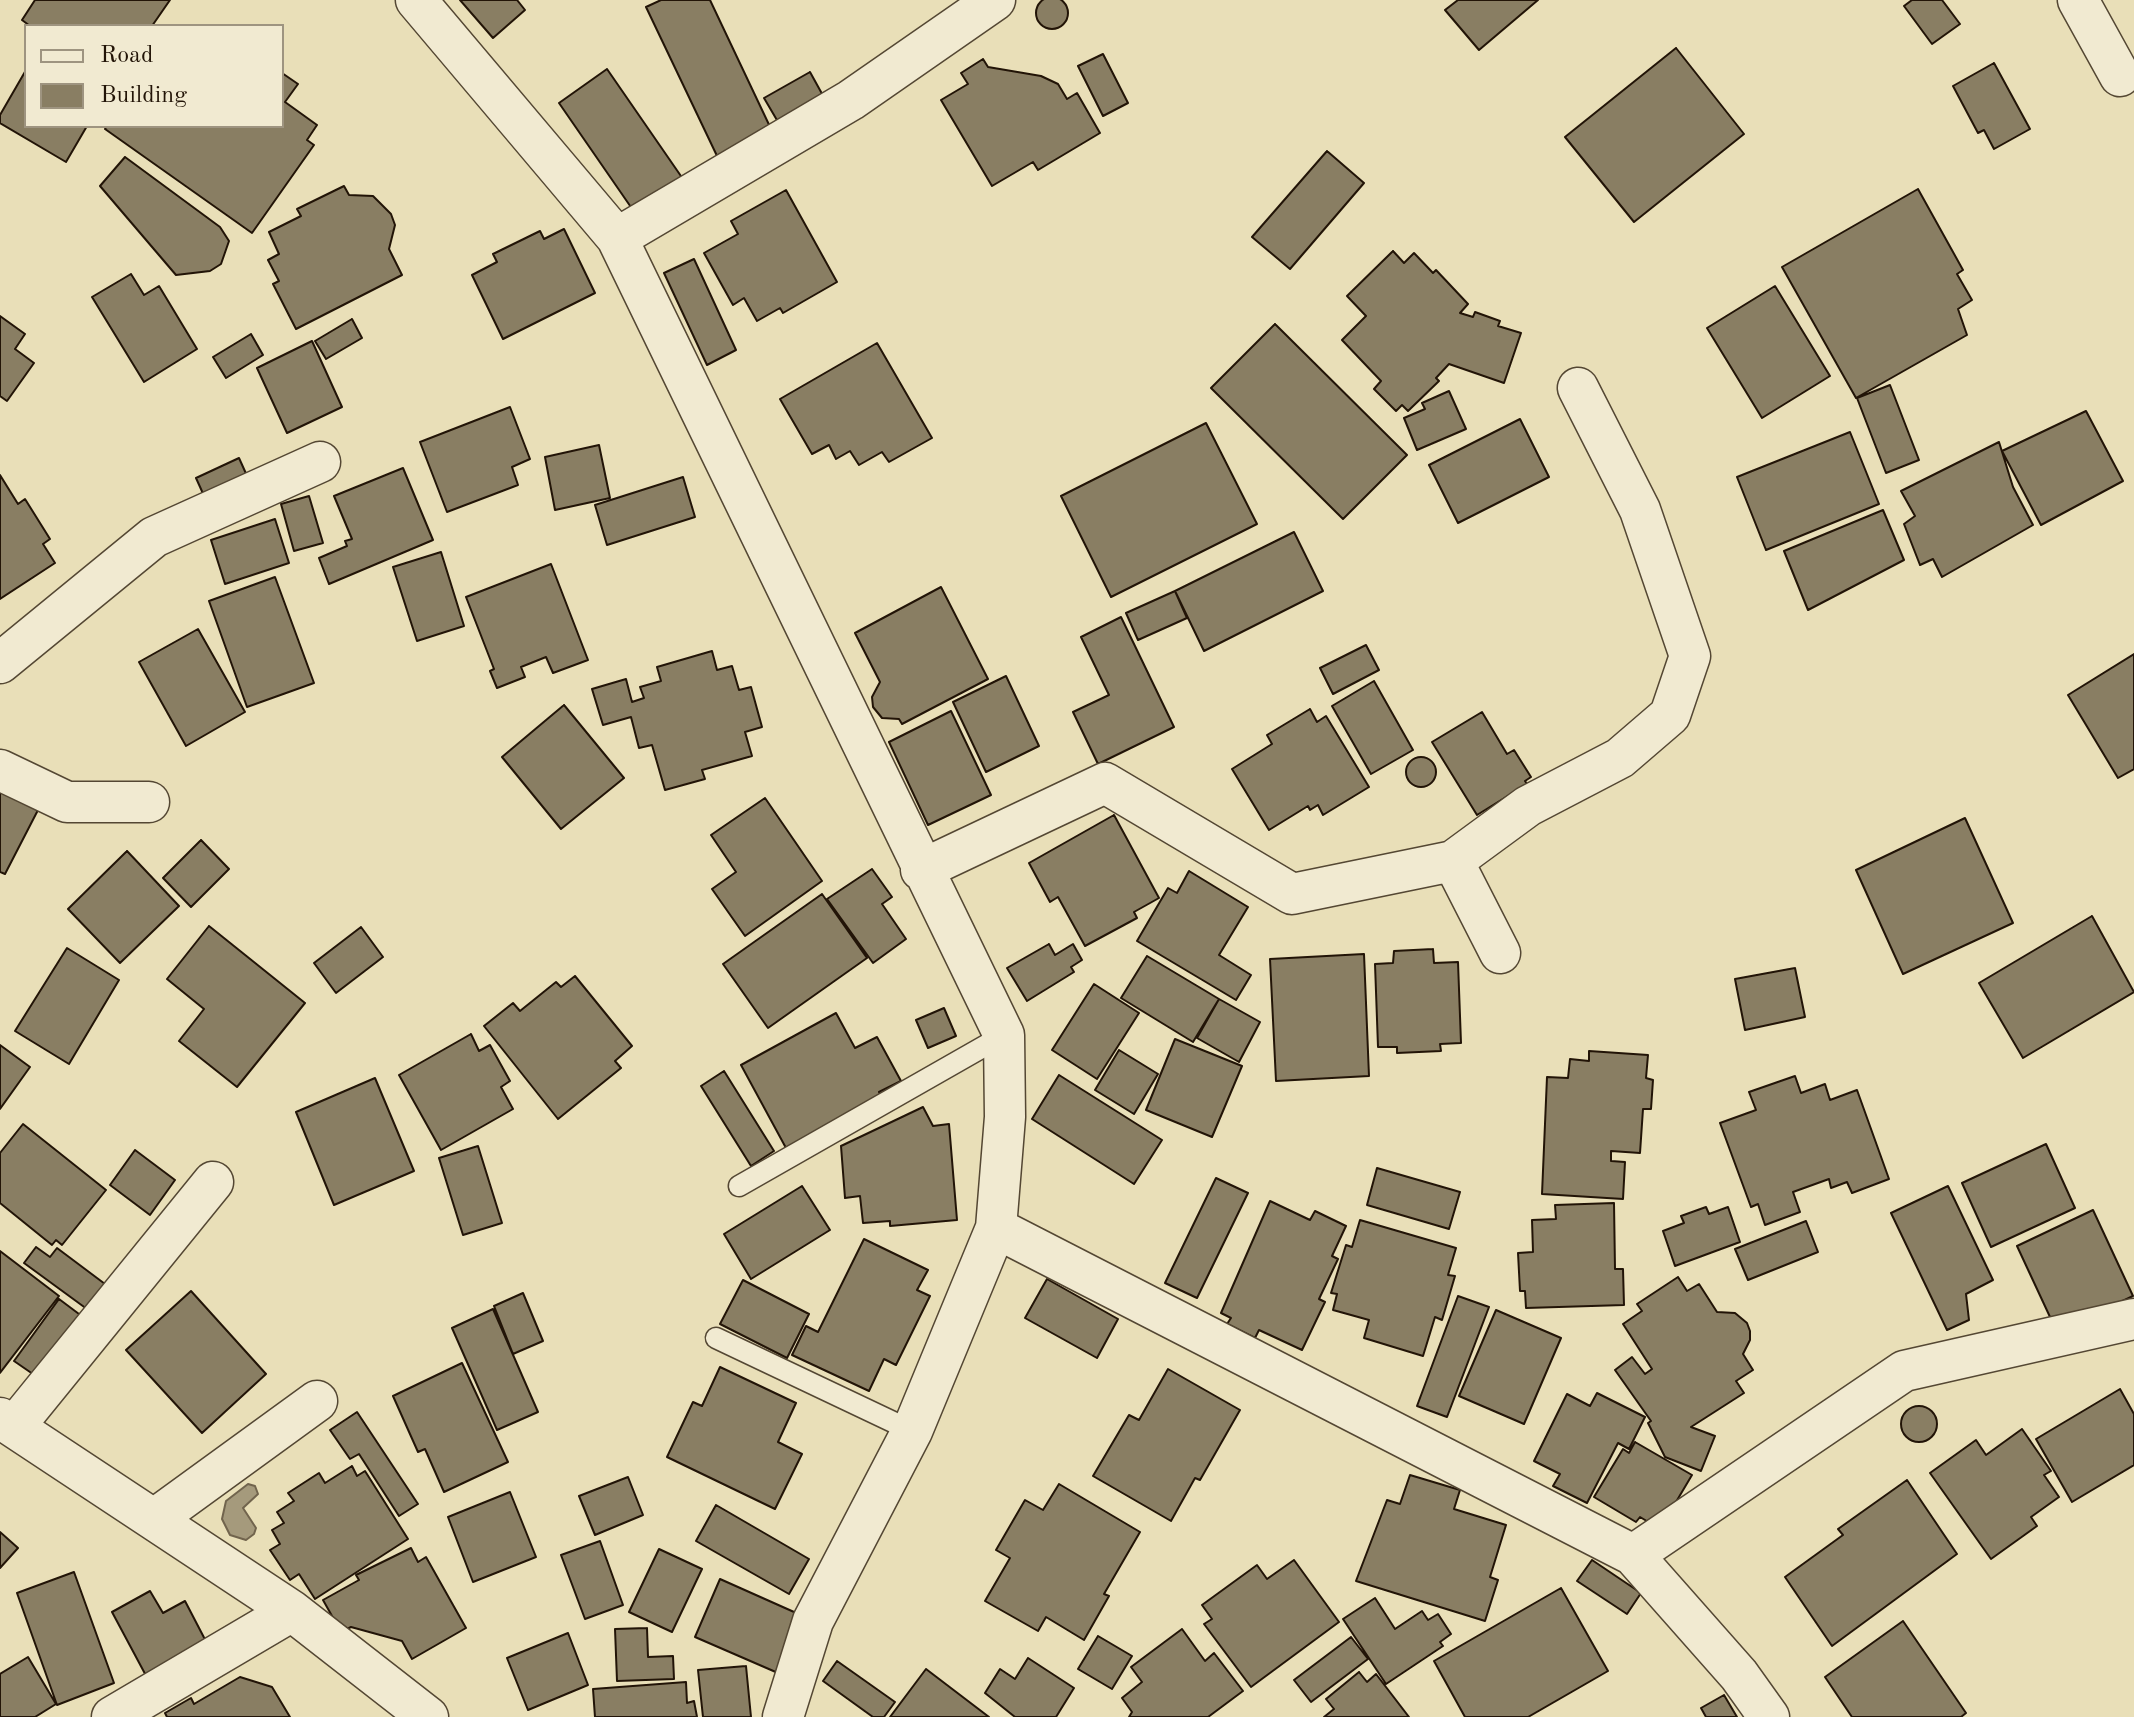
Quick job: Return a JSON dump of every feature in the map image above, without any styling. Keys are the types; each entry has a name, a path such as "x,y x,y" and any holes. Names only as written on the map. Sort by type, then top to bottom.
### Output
{"street":[{"path":"416,0 617,238 921,870 1004,1035 1005,1117 996,1228 912,1431 813,1621 783,1717"},
{"path":"617,238 851,100 995,0"},
{"path":"2078,0 2120,76"},
{"path":"921,870 1105,783 1292,894 1453,861 1528,806 1620,758 1670,715 1690,656 1640,510 1578,388"},
{"path":"0,663 154,537 320,462"},
{"path":"0,770 67,802 149,802"},
{"path":"1453,861 1500,953"},
{"path":"213,1182 7,1422 292,1611 428,1717"},
{"path":"996,1228 1633,1555 1739,1675 1769,1717"},
{"path":"1633,1555 1904,1371 2134,1319"},
{"path":"156,1518 317,1401"},
{"path":"112,1717 292,1611"}],"lane":[{"path":"739,1186 1004,1035"},
{"path":"716,1338 912,1431"}],"shaded area":[{"path":"248,1484 255,1486 258,1494 243,1508 256,1528 246,1540 230,1535 222,1519 226,1501"}],"building":[{"path":"1045,-1 1059,-1 1067,7 1067,19 1058,28 1046,28 1037,19 1037,7"},
{"path":"35,0 170,0 153,24 27,24 22,20"},
{"path":"460,0 517,0 525,10 493,38"},
{"path":"661,0 710,0 772,131 718,158 646,7"},
{"path":"1458,0 1538,0 1479,50 1445,10"},
{"path":"1912,0 1942,0 1960,24 1932,44 1904,6"},
{"path":"1676,48 1744,134 1634,222 1565,137"},
{"path":"1103,54 1128,103 1103,116 1078,66"},
{"path":"983,59 988,67 1041,76 1058,84 1067,99 1077,93 1100,133 1038,170 1033,162 992,186 941,100 968,84 961,73"},
{"path":"1994,63 2030,129 1994,149 1984,130 1978,133 1953,86"},
{"path":"607,69 683,179 635,213 559,103"},
{"path":"810,72 826,101 781,127 764,98"},
{"path":"24,73 24,128 86,128 66,162 0,123 0,115"},
{"path":"284,74 298,84 285,102 317,125 307,140 314,145 252,233 105,129 284,128"},
{"path":"1327,151 1364,183 1290,269 1252,237"},
{"path":"125,157 220,227 229,241 221,264 210,271 176,275 100,186"},
{"path":"344,186 349,195 373,196 391,214 395,225 389,249 402,275 296,329 273,284 279,281 268,260 279,254 269,232 301,216 297,209"},
{"path":"1918,189 1963,270 1957,274 1972,300 1958,309 1967,335 1856,398 1782,267"},
{"path":"786,190 837,282 783,313 780,308 757,321 744,298 733,305 704,253 738,234 731,221"},
{"path":"564,229 595,293 503,339 472,275 497,262 493,254 540,231 544,239"},
{"path":"1393,251 1404,263 1414,253 1433,273 1436,270 1468,304 1460,313 1473,317 1475,312 1500,321 1498,326 1521,333 1504,383 1449,364 1436,378 1439,381 1408,411 1402,405 1396,411 1374,389 1381,381 1342,340 1366,316 1347,296"},
{"path":"694,259 736,350 707,365 664,273"},
{"path":"131,274 144,295 159,286 197,349 144,382 92,297"},
{"path":"1775,286 1830,376 1762,418 1707,328"},
{"path":"0,316 25,334 15,349 34,363 7,401 0,396"},
{"path":"352,319 362,338 326,359 315,341"},
{"path":"1275,324 1407,455 1343,519 1211,388"},
{"path":"251,334 263,355 226,378 213,357"},
{"path":"312,341 342,407 287,433 257,368"},
{"path":"877,343 932,438 889,462 882,452 859,465 850,451 836,459 829,445 812,454 780,399"},
{"path":"1890,385 1919,460 1886,473 1857,398"},
{"path":"1449,391 1466,429 1417,450 1404,418 1425,409 1422,403"},
{"path":"510,407 530,459 512,467 518,485 447,512 420,442"},
{"path":"2086,411 2123,481 2041,525 2002,451"},
{"path":"1520,419 1549,477 1458,523 1429,465"},
{"path":"1206,423 1257,524 1111,597 1061,496"},
{"path":"1850,432 1879,504 1766,550 1737,477"},
{"path":"1999,442 2013,487 2033,525 1942,577 1933,559 1920,565 1904,524 1915,516 1901,491"},
{"path":"599,445 610,498 555,510 545,457"},
{"path":"239,458 248,478 205,498 196,478"},
{"path":"403,468 433,540 329,584 319,558 347,546 345,541 352,539 334,496"},
{"path":"0,475 18,504 25,499 50,539 43,544 55,563 0,599"},
{"path":"683,477 695,517 607,545 595,505"},
{"path":"309,496 323,543 294,551 281,504"},
{"path":"1883,510 1904,560 1808,610 1784,551"},
{"path":"275,519 289,563 225,584 211,540"},
{"path":"1294,532 1323,591 1204,651 1175,591"},
{"path":"441,552 464,626 417,641 393,567"},
{"path":"551,564 588,660 553,673 546,657 521,667 525,677 497,688 490,671 494,669 466,597"},
{"path":"275,577 314,683 247,707 209,601"},
{"path":"941,587 988,679 902,724 899,719 882,718 873,707 872,697 880,682 855,633"},
{"path":"1175,591 1187,618 1138,640 1126,613"},
{"path":"1121,617 1174,727 1098,764 1073,712 1109,695 1081,637"},
{"path":"198,629 245,712 186,746 139,662"},
{"path":"1366,645 1379,670 1333,694 1320,668"},
{"path":"712,651 717,670 732,666 739,690 751,687 762,727 745,732 752,756 702,770 705,779 665,790 652,745 639,748 631,717 603,725 592,689 626,679 632,702 644,698 640,687 661,681 657,667"},
{"path":"2134,654 2134,769 2118,778 2068,695"},
{"path":"1006,676 1039,746 986,772 953,702"},
{"path":"1374,681 1413,750 1371,774 1332,706"},
{"path":"564,705 624,778 561,829 502,757"},
{"path":"1310,709 1317,722 1326,716 1369,787 1323,815 1318,805 1310,810 1308,806 1269,830 1232,769 1272,744 1267,735"},
{"path":"951,711 991,795 928,825 889,742"},
{"path":"1482,712 1507,754 1514,750 1531,777 1525,781 1527,784 1477,815 1432,742"},
{"path":"1421,757 1432,761 1436,772 1432,783 1421,787 1410,783 1406,772 1410,761"},
{"path":"0,790 38,810 5,874 0,872"},
{"path":"765,798 822,881 745,936 712,889 736,872 711,835"},
{"path":"1114,815 1159,898 1134,912 1137,918 1085,946 1058,897 1050,902 1029,863"},
{"path":"1965,818 2013,923 1903,974 1856,870"},
{"path":"201,840 229,869 191,907 163,878"},
{"path":"127,851 179,906 120,963 68,909"},
{"path":"872,869 892,897 882,904 906,939 873,963 827,899"},
{"path":"1189,871 1248,907 1219,955 1251,975 1236,1000 1137,941 1168,888 1177,893"},
{"path":"822,894 867,958 768,1028 723,964"},
{"path":"2092,916 2134,992 2023,1058 1979,983"},
{"path":"209,926 305,1003 237,1087 179,1041 204,1009 167,979"},
{"path":"361,927 383,957 336,993 314,963"},
{"path":"1049,944 1055,955 1073,944 1082,960 1071,967 1074,972 1027,1001 1007,968"},
{"path":"67,948 119,980 69,1064 15,1031"},
{"path":"1433,949 1434,963 1458,962 1461,1043 1440,1044 1441,1051 1397,1053 1397,1047 1378,1047 1375,964 1393,963 1394,951"},
{"path":"1364,954 1369,1076 1276,1081 1270,959"},
{"path":"1147,956 1219,999 1193,1042 1121,998"},
{"path":"1795,968 1805,1017 1745,1030 1735,979"},
{"path":"575,976 632,1046 615,1061 621,1068 558,1119 484,1026 513,1003 520,1011 556,982 561,987"},
{"path":"1094,984 1139,1013 1097,1079 1052,1050"},
{"path":"1219,999 1260,1022 1239,1062 1197,1038"},
{"path":"944,1008 956,1036 928,1048 916,1020"},
{"path":"836,1013 855,1048 877,1037 901,1081 879,1092 882,1097 786,1148 741,1065"},
{"path":"471,1034 479,1051 490,1045 510,1081 501,1087 513,1109 441,1150 399,1075"},
{"path":"1175,1039 1242,1066 1212,1137 1146,1110"},
{"path":"0,1045 30,1067 0,1109"},
{"path":"1119,1050 1158,1074 1134,1114 1095,1090"},
{"path":"1589,1051 1648,1055 1646,1078 1653,1080 1651,1109 1643,1109 1640,1153 1611,1151 1611,1161 1625,1162 1623,1199 1542,1194 1547,1077 1568,1078 1570,1059 1589,1061"},
{"path":"724,1071 774,1151 751,1166 701,1086"},
{"path":"1059,1075 1162,1140 1134,1184 1032,1119"},
{"path":"1795,1076 1801,1093 1825,1084 1830,1100 1857,1090 1889,1179 1852,1193 1847,1182 1831,1188 1829,1179 1793,1192 1800,1212 1765,1225 1758,1204 1751,1207 1720,1123 1756,1110 1749,1092"},
{"path":"375,1078 414,1171 334,1205 296,1112"},
{"path":"923,1107 933,1126 949,1124 957,1220 890,1226 890,1221 863,1223 860,1196 845,1198 841,1146"},
{"path":"23,1124 106,1190 62,1245 56,1240 52,1245 0,1203 0,1153"},
{"path":"2046,1144 2075,1208 1991,1247 1962,1183"},
{"path":"478,1146 502,1223 463,1235 439,1158"},
{"path":"135,1150 175,1180 150,1215 110,1185"},
{"path":"1377,1168 1460,1192 1449,1229 1367,1205"},
{"path":"1216,1178 1248,1193 1197,1298 1165,1283"},
{"path":"802,1186 830,1230 751,1279 724,1234"},
{"path":"1948,1186 1993,1280 1966,1294 1969,1320 1947,1330 1891,1213"},
{"path":"1270,1201 1310,1220 1315,1211 1346,1226 1332,1256 1338,1259 1319,1299 1325,1302 1302,1350 1259,1330 1255,1338 1227,1324 1231,1318 1221,1313"},
{"path":"1614,1203 1615,1269 1623,1269 1624,1305 1526,1308 1525,1291 1520,1291 1518,1253 1533,1252 1532,1220 1556,1219 1555,1205"},
{"path":"1706,1207 1709,1214 1728,1207 1740,1242 1675,1266 1663,1231 1684,1223 1681,1216"},
{"path":"2093,1210 2133,1296 2057,1332 2017,1246"},
{"path":"1360,1220 1456,1248 1448,1275 1455,1276 1442,1320 1435,1317 1423,1356 1364,1338 1369,1320 1333,1310 1337,1294 1331,1293 1346,1245 1352,1247"},
{"path":"1806,1221 1818,1252 1748,1280 1735,1249"},
{"path":"864,1239 928,1270 917,1290 930,1296 896,1365 884,1359 869,1391 792,1355 806,1326 818,1332"},
{"path":"36,1247 50,1257 57,1248 109,1287 91,1312 24,1263"},
{"path":"0,1251 59,1296 0,1373"},
{"path":"1678,1277 1687,1291 1699,1284 1717,1312 1735,1313 1747,1323 1750,1331 1750,1340 1743,1354 1753,1370 1736,1381 1744,1393 1691,1427 1715,1436 1701,1471 1665,1457 1648,1423 1651,1421 1615,1370 1632,1357 1645,1374 1652,1369 1623,1324 1642,1311 1637,1304"},
{"path":"1047,1279 1118,1319 1097,1358 1025,1318"},
{"path":"743,1280 809,1314 787,1358 720,1324"},
{"path":"191,1291 266,1374 202,1433 126,1350"},
{"path":"523,1293 543,1341 513,1354 494,1306"},
{"path":"1458,1296 1489,1307 1447,1417 1417,1406"},
{"path":"59,1299 87,1320 43,1381 14,1361"},
{"path":"493,1309 538,1412 497,1430 452,1328"},
{"path":"1496,1310 1561,1338 1524,1424 1459,1396"},
{"path":"462,1363 508,1462 444,1492 425,1449 418,1452 393,1396"},
{"path":"720,1367 796,1403 778,1442 802,1454 775,1509 667,1457 693,1402 702,1406"},
{"path":"1168,1369 1240,1410 1200,1480 1195,1478 1171,1521 1093,1476 1129,1415 1139,1420"},
{"path":"2120,1389 2134,1414 2134,1465 2072,1502 2036,1439"},
{"path":"1597,1393 1645,1417 1629,1449 1618,1443 1587,1503 1553,1486 1560,1474 1534,1461 1567,1394 1590,1406"},
{"path":"1919,1406 1932,1411 1937,1424 1932,1437 1919,1442 1906,1437 1901,1424 1906,1411"},
{"path":"357,1412 418,1504 399,1516 359,1454 350,1459 330,1430"},
{"path":"2022,1429 2051,1471 2044,1475 2059,1497 2031,1517 2037,1526 1991,1559 1930,1473 1976,1440 1986,1455"},
{"path":"1635,1442 1692,1475 1660,1529 1640,1517 1636,1522 1594,1497 1623,1449 1629,1453"},
{"path":"352,1466 357,1476 365,1471 408,1539 315,1599 299,1574 290,1580 270,1550 280,1544 272,1530 284,1523 277,1512 294,1501 288,1493 319,1473 325,1483"},
{"path":"1410,1475 1460,1490 1454,1509 1506,1525 1490,1577 1498,1580 1485,1621 1356,1581 1387,1500 1400,1504"},
{"path":"628,1477 643,1515 595,1535 579,1496"},
{"path":"1907,1480 1957,1554 1832,1646 1785,1577 1843,1535 1838,1529"},
{"path":"1059,1484 1140,1532 1104,1594 1109,1596 1084,1640 1046,1617 1038,1631 985,1601 1010,1558 996,1550 1025,1500 1043,1510"},
{"path":"510,1492 536,1557 473,1582 448,1517"},
{"path":"716,1505 809,1559 789,1594 696,1541"},
{"path":"0,1532 18,1548 0,1568"},
{"path":"600,1541 623,1605 585,1619 561,1555"},
{"path":"411,1548 418,1562 426,1557 466,1628 412,1659 402,1641 351,1627 341,1632 323,1600 359,1580 356,1575"},
{"path":"659,1549 702,1569 672,1632 629,1612"},
{"path":"1294,1560 1339,1622 1251,1687 1204,1624 1212,1619 1202,1605 1257,1565 1267,1579"},
{"path":"1592,1560 1641,1593 1627,1614 1577,1581"},
{"path":"74,1572 114,1683 57,1705 17,1593"},
{"path":"720,1579 803,1616 778,1673 695,1637"},
{"path":"1561,1588 1608,1671 1528,1717 1465,1717 1434,1661"},
{"path":"150,1591 163,1613 185,1601 211,1651 151,1685 112,1612"},
{"path":"1375,1598 1395,1629 1422,1611 1428,1620 1438,1614 1451,1634 1440,1642 1443,1646 1386,1684 1343,1619"},
{"path":"1903,1621 1966,1713 1961,1717 1852,1717 1825,1677"},
{"path":"647,1628 648,1657 673,1656 674,1679 617,1681 615,1629"},
{"path":"1182,1629 1205,1661 1214,1653 1243,1691 1208,1717 1129,1717 1132,1712 1122,1698 1142,1682 1131,1667"},
{"path":"568,1633 588,1685 528,1710 507,1658"},
{"path":"1098,1636 1132,1656 1112,1689 1078,1669"},
{"path":"1351,1637 1368,1659 1311,1702 1294,1680"},
{"path":"28,1657 56,1704 35,1717 0,1717 0,1674"},
{"path":"1028,1658 1074,1688 1056,1717 1015,1717 985,1693 1000,1669 1015,1679"},
{"path":"837,1661 895,1702 884,1717 873,1717 823,1681"},
{"path":"746,1666 751,1717 703,1717 698,1670"},
{"path":"926,1669 989,1717 890,1717"},
{"path":"1359,1672 1367,1682 1376,1674 1409,1717 1324,1717 1334,1709 1326,1699"},
{"path":"240,1677 272,1687 290,1717 167,1717 165,1713 191,1698 194,1704"},
{"path":"686,1682 687,1703 694,1701 697,1717 595,1717 593,1689"},
{"path":"1724,1695 1737,1717 1706,1717 1701,1708"}]}
